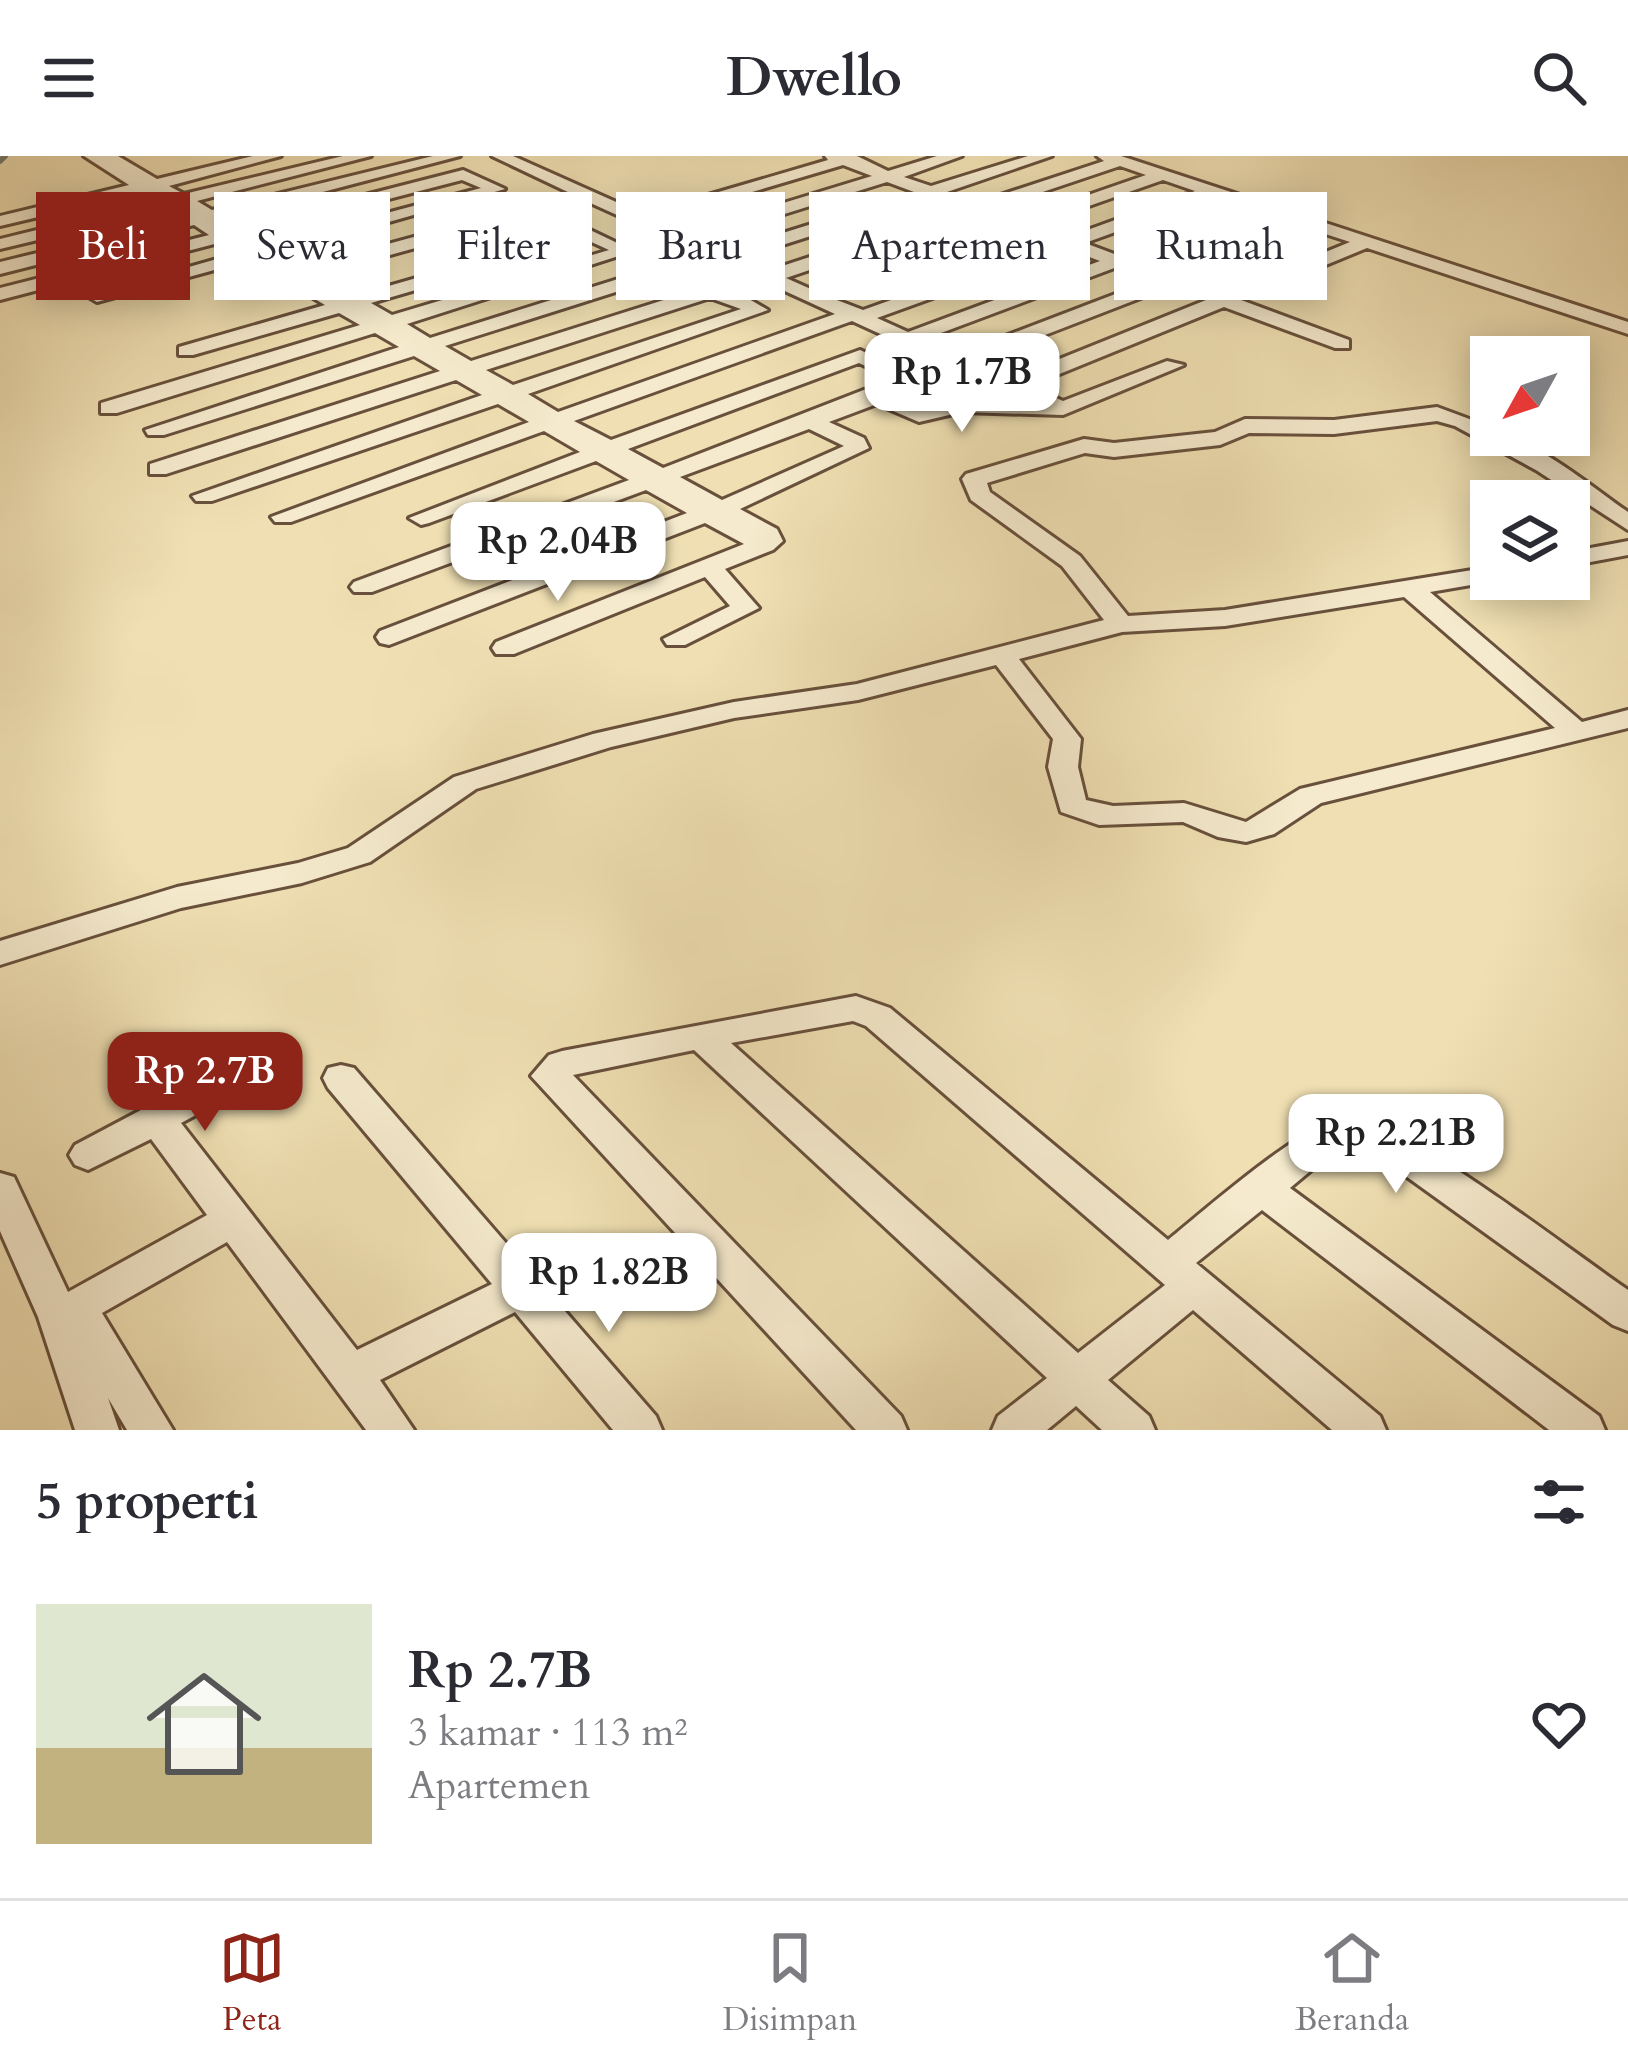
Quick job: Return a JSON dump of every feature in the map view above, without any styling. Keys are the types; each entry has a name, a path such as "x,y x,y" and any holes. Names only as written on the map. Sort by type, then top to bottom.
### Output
{"street":[{"path":"92,156 159,192"},
{"path":"107,156 138,167 149,186"},
{"path":"0,221 273,156"},
{"path":"190,197 363,156"},
{"path":"0,268 447,156 507,187"},
{"path":"500,156 616,207"},
{"path":"785,208 954,156"},
{"path":"731,192 844,157 930,192 1044,156"},
{"path":"1018,192 1112,158 1215,192"},
{"path":"390,194 466,175 497,189 390,218"},
{"path":"1090,200 1162,175"},
{"path":"1090,235 1212,191"},
{"path":"190,210 214,225"},
{"path":"1327,228 1628,328"},
{"path":"109,408 625,250 587,234 186,351"},
{"path":"0,244 36,235"},
{"path":"0,294 214,239"},
{"path":"1327,258 1367,242"},
{"path":"910,338 1114,261"},
{"path":"156,430 616,287"},
{"path":"158,469 708,292 723,292 758,310 204,496"},
{"path":"343,300 712,512 772,538 505,648"},
{"path":"421,518 860,356 865,349 757,300"},
{"path":"827,300 1063,410"},
{"path":"284,517 553,423 798,319 860,315 903,300"},
{"path":"959,362 1119,300"},
{"path":"1012,386 1221,300"},
{"path":"1226,300 1342,344"},
{"path":"363,587 878,396 908,380 860,356"},
{"path":"878,396 920,415 962,406 1063,410 1174,365"},
{"path":"1121,624 1071,561 980,495 974,479 1084,446 1114,450 1220,438 1245,426 1334,427 1437,413 1544,465 1628,523"},
{"path":"389,637 712,512 858,448 810,421"},
{"path":"1590,556 1628,548"},
{"path":"676,640 746,608 709,567"},
{"path":"0,953 177,898 302,873 359,855 465,783 603,740 734,710 858,692 1121,624 1225,618 1470,579"},
{"path":"1412,590 1576,731"},
{"path":"1000,652 1067,739 1063,767 1069,800 1094,816 1186,813 1221,831 1249,832 1311,796 1628,719"},
{"path":"885,1430 549,1076 562,1064 830,1010 856,1008 878,1017 1364,1430"},
{"path":"703,1038 1133,1430"},
{"path":"341,1078 640,1430"},
{"path":"88,1154 220,1085"},
{"path":"157,1119 392,1430"},
{"path":"1014,1430 1078,1382 1263,1189 1320,1142 1348,1131 1391,1146 1628,1312"},
{"path":"0,1188 68,1312 151,1430"},
{"path":"1263,1189 1583,1430"},
{"path":"68,1312 236,1218"},
{"path":"349,1375 519,1290"},
{"path":"68,1312 97,1430"}],"waterway":[{"path":"0,161 5,156"}]}
